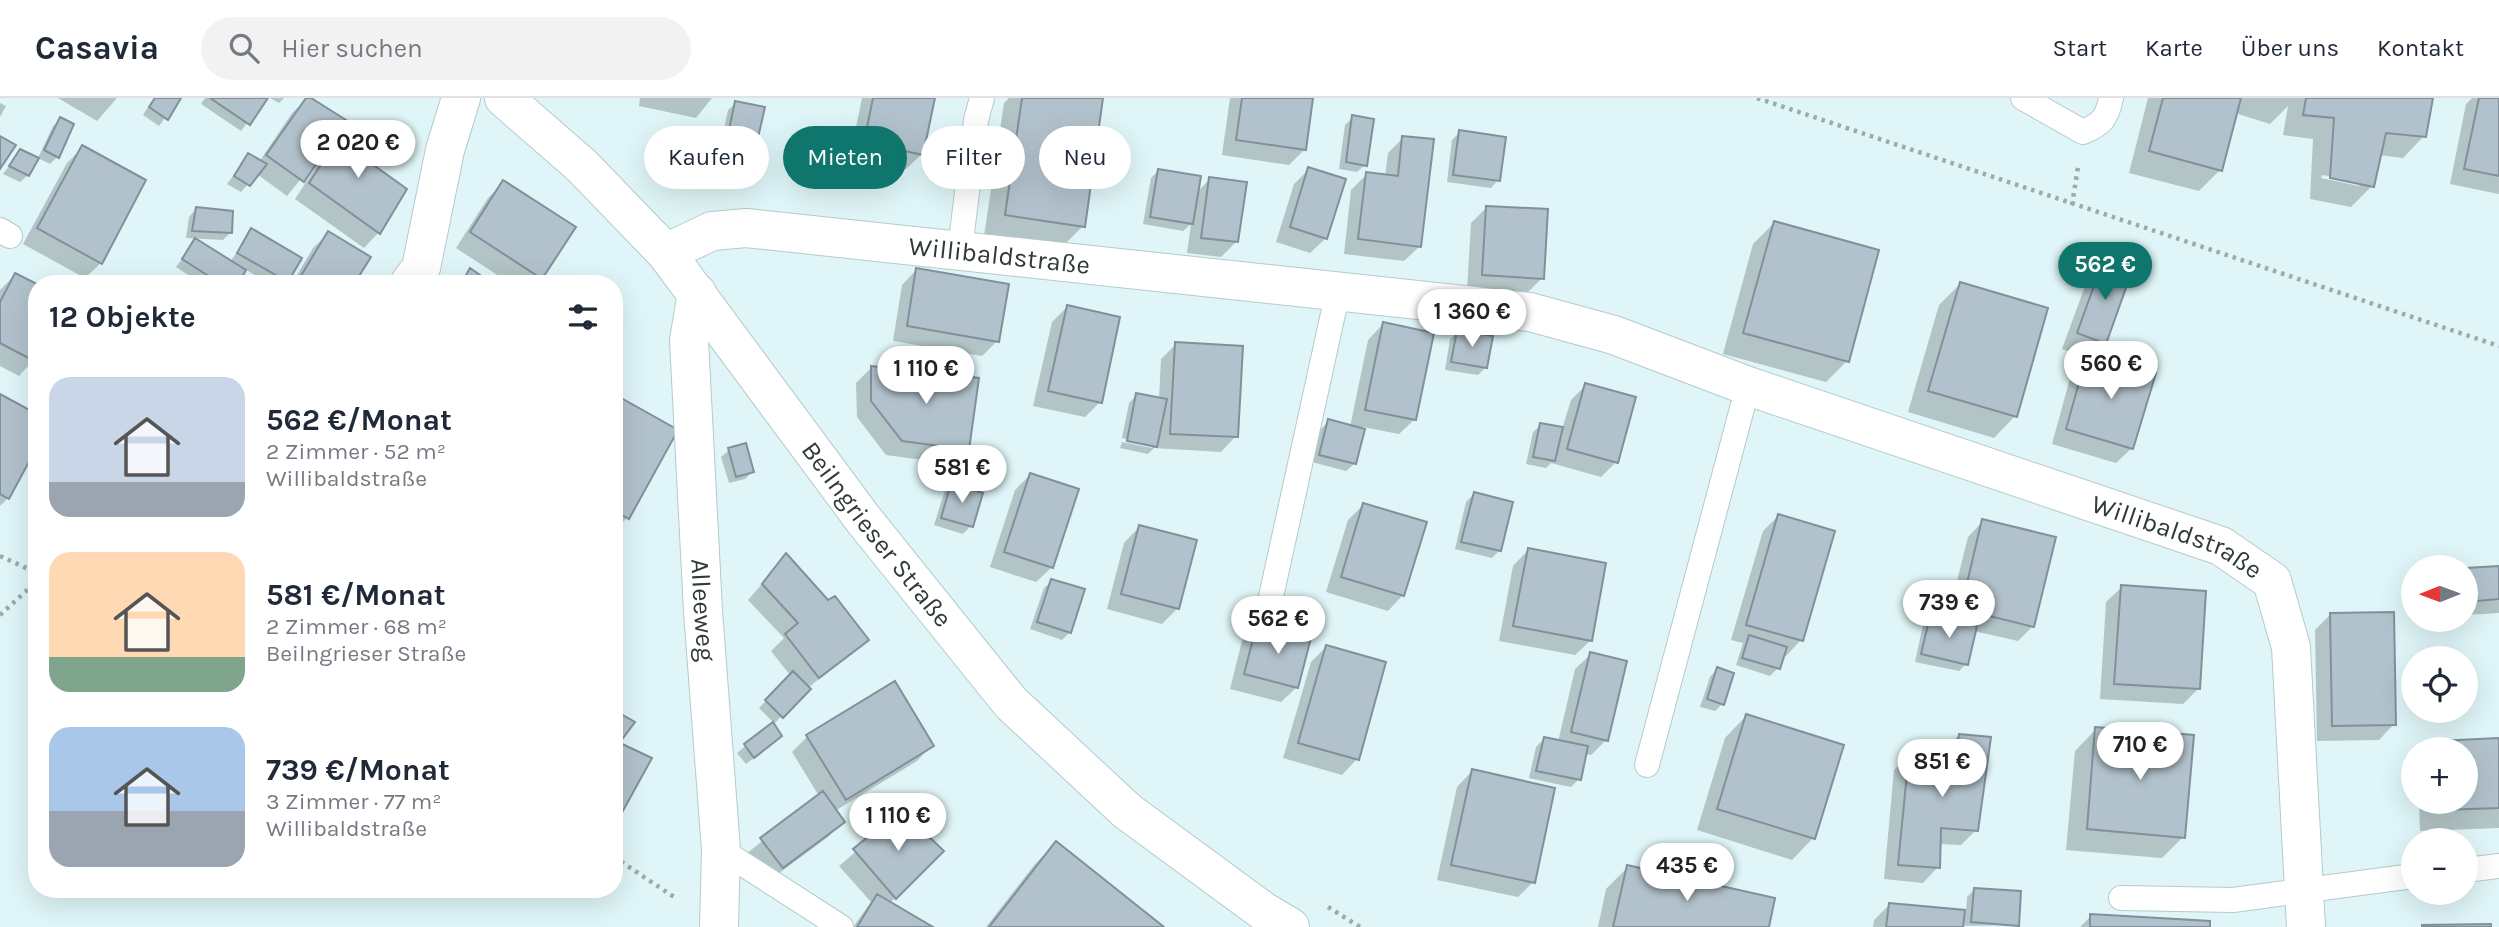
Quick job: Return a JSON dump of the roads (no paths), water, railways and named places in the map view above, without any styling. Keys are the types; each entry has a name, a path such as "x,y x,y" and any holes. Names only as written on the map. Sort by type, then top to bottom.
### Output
{"street":[{"path":"416,275 421,268 445,150 461,98"},
{"name":"Beilngrieser Straße","path":"504,98 582,166 666,253 863,519 1011,703 1127,811 1263,911 1290,927"},
{"name":"Willibaldstraße","path":"666,253 712,231 746,228 1530,312 1614,335 1748,386 2221,545 2272,581 2291,647 2306,927"},
{"name":"Alleeweg","path":"697,293 689,340 703,611 721,850 719,927"}],"lane":[{"path":"960,249 976,120 982,98"},
{"path":"2023,98 2083,132 2099,125 2108,116 2111,98"},
{"path":"1267,615 1338,292"},
{"path":"1647,765 1748,386"},
{"path":"721,850 841,927"},
{"path":"2478,869 2499,866"},
{"path":"2121,898 2234,900 2401,877"}]}
